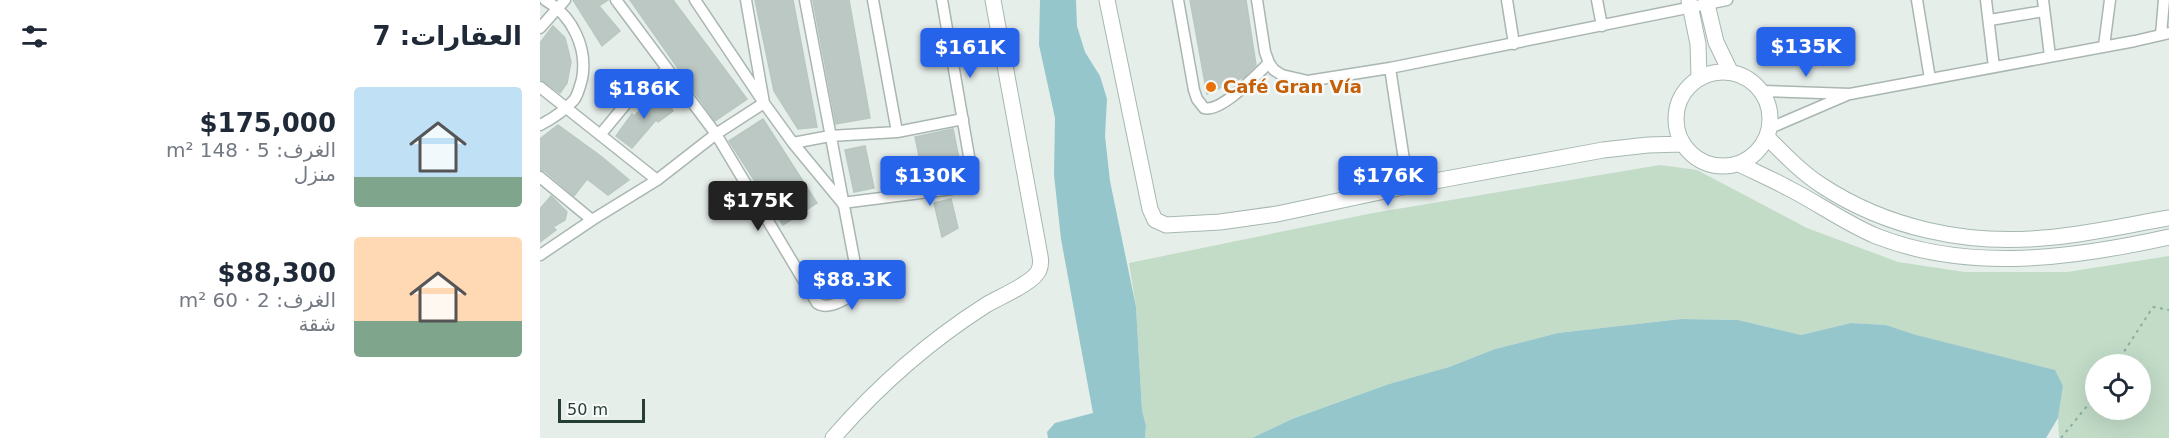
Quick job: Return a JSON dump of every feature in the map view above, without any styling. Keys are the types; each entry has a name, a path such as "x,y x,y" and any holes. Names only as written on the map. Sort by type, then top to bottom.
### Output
{"main road":[{"path":"833,438 878,390 931,344 969,316 1035,276 1041,263 993,0"},
{"path":"1107,0 1144,183 1152,215 1160,223 1172,226 1267,216 1408,186 1618,148 1683,144"},
{"path":"1707,2 1716,42 1730,71"},
{"path":"1690,4 1700,58 1699,77"},
{"path":"1730,71 1753,81 1762,91 1770,108 1768,132 1760,148 1739,164 1727,166 1703,162 1693,155 1683,144 1676,127 1677,106 1686,90 1699,77 1709,73 1730,71"},
{"path":"1768,132 1804,172 1845,199 1887,218 1942,234 1977,239 2045,238 2169,218"},
{"path":"1739,164 1790,188 1855,226 1902,245 1949,255 2031,258 2131,245 2169,237"}],"street":[{"path":"545,0 562,4"},
{"path":"616,0 716,134 817,303 822,306 831,305 855,294 859,288 805,0"},
{"path":"695,0 764,103 842,203"},
{"path":"746,0 764,103"},
{"path":"873,0 897,132"},
{"path":"842,203 944,190 968,184 971,170 942,0"},
{"path":"1178,0 1194,90 1204,108 1212,109 1223,104 1269,63"},
{"path":"1257,0 1265,52 1269,63 1282,75 1308,81 1514,44 1602,26 1690,4 1727,0"},
{"path":"1507,0 1514,44"},
{"path":"1597,0 1602,26"},
{"path":"1930,0 1917,1 1930,79"},
{"path":"1986,0 1994,67"},
{"path":"2104,46 2110,0"},
{"path":"1762,91 1850,94 2165,34 2164,0"},
{"path":"540,28 562,4"},
{"path":"540,125 574,100 580,86 583,58 575,31 562,4"},
{"path":"1990,20 2043,5 2050,56"},
{"path":"1390,68 1408,186"},
{"path":"600,135 629,100 666,69"},
{"path":"540,87 657,180"},
{"path":"1768,132 1850,94"},
{"path":"540,255 657,180 716,134 764,103"},
{"path":"793,143 830,136 897,132 963,119"},
{"path":"540,177 592,220"}],"path":[{"path":"2122,354 2153,307 2169,310"},
{"path":"2061,438 2085,409"}],"green space":[{"path":"1660,165 1697,170 1807,228 1898,262 1965,272 2067,272 2169,256 2169,438 2059,438 2058,418 2063,386 1886,325 1851,323 1801,335 1738,320 1681,319 1558,333 1495,349 1449,367 1389,384 1292,419 1252,438 1145,438 1146,426 1142,410 1136,307 1129,263 1373,213"}],"water":[{"path":"1040,0 1076,0 1077,26 1085,52 1100,76 1107,99 1105,136 1110,181 1136,307 1142,410 1146,426 1145,438 1048,438 1047,432 1055,423 1093,413 1061,239 1054,175 1055,118 1039,45"},
{"path":"1681,319 1738,320 1801,335 1851,323 1886,325 1916,335 2055,370 2063,386 2058,418 2046,438 1252,438 1292,419 1389,384 1449,367 1495,349 1558,333"}],"building":[{"path":"573,0 608,0 599,6 620,31 602,46"},
{"path":"630,0 673,0 747,99 715,121"},
{"path":"755,0 793,0 817,127 798,129 774,91"},
{"path":"813,0 849,0 870,118 836,124"},
{"path":"1190,0 1246,0 1256,65 1244,77 1207,94"},
{"path":"553,26 565,38 571,62 567,83 560,93 540,79 540,43"},
{"path":"661,91 673,111 658,122 656,120 632,148 616,136 632,114 634,116"},
{"path":"763,119 817,203 783,225 729,141"},
{"path":"558,125 629,180 608,195 587,179 574,196 545,171 540,170 540,139"},
{"path":"953,129 962,173 924,180 915,137"},
{"path":"865,146 874,188 854,192 845,150"},
{"path":"551,196 567,212 565,220 553,227 556,230 540,242 540,209"},
{"path":"951,199 958,228 942,237 934,203"}],"place":[{"name":"Café Gran Vía","path":"1211,87"}]}
